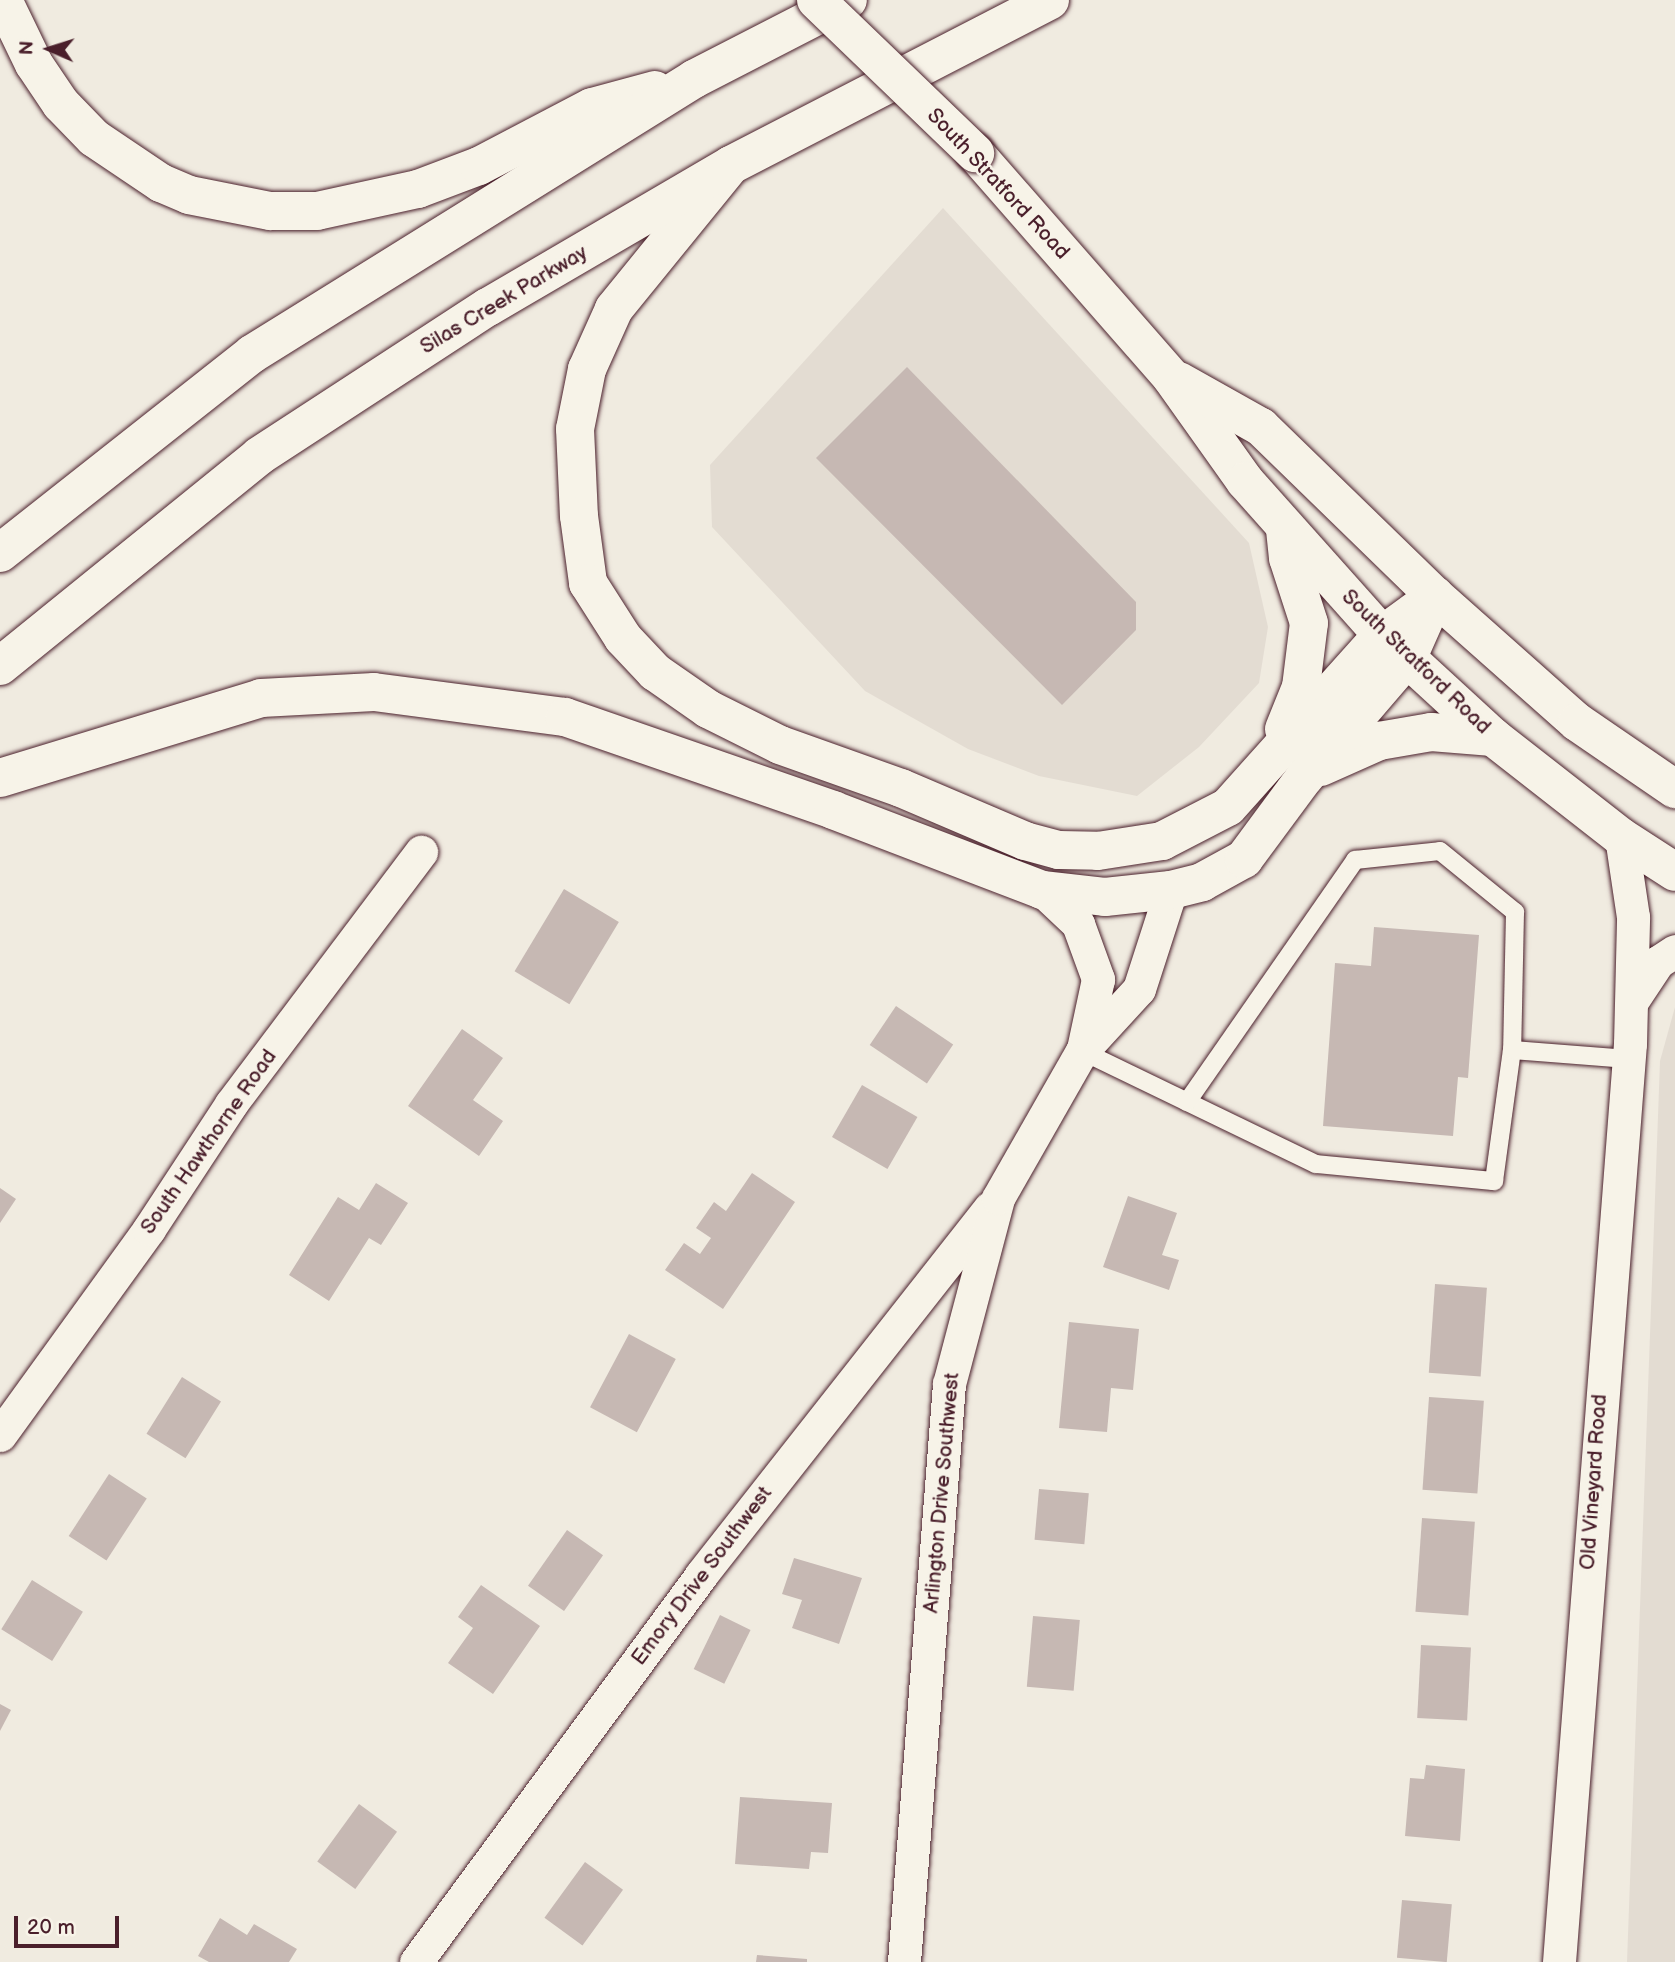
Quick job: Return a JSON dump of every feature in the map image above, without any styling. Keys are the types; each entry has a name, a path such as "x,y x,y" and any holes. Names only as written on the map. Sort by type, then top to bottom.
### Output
{"main road":[{"path":"3,0 34,64 61,104 94,138 170,187 222,204 270,211 342,208 418,189 479,166 592,107 694,79"},
{"name":"South Stratford Road","path":"816,0 975,153 1171,377 1245,481 1284,527 1395,646 1493,737 1621,838 1675,872"},
{"path":"0,553 252,354 694,79 848,0"},
{"name":"Silas Creek Parkway","path":"0,666 259,456 488,307 732,164 1050,0"},
{"path":"732,164 614,309 587,369 575,429 579,516 589,583 623,638 655,672 708,709 780,744 1059,850 1098,851 1162,841 1228,807 1277,748 1395,646"},
{"name":"South Stratford Road","path":"1171,377 1261,427 1435,596 1577,722 1675,789"},
{"path":"1277,748 1301,687 1309,623 1288,558 1284,527"},
{"path":"0,778 261,698 388,693 565,717 833,810 1042,890 1105,897 1171,890 1202,882 1244,859 1304,778 1395,646 1435,596"},
{"path":"1304,778 1341,755 1379,741 1431,732 1493,737"}],"street":[{"name":"Old Vineyard Road","path":"1559,1962 1629,1059 1633,917 1621,838"},
{"name":"South Hawthorne Road","path":"0,1435 149,1229 231,1104 421,852"},
{"name":"Arlington Drive Southwest","path":"1042,890 1078,925 1098,979 1082,1051"},
{"name":"Arlington Drive Southwest","path":"904,1962 949,1384 998,1198 1082,1051 1139,989 1171,890"},
{"path":"1632,1001 1658,962 1675,951"},
{"name":"Emory Drive Southwest","path":"416,1962 701,1575 998,1198"}],"lane":[{"path":"1082,1051 1186,1102 1315,1164 1494,1181 1512,1050 1515,912 1440,851 1355,860 1186,1102"},
{"path":"1512,1050 1629,1059"}],"shaded area":[{"path":"943,208 1249,543 1268,627 1259,683 1199,747 1137,796 1039,776 968,749 865,691 712,527 710,465"},
{"path":"1675,1007 1675,1962 1627,1962 1660,1061"}],"building":[{"path":"907,367 1136,602 1136,630 1062,705 816,458"},
{"path":"564,889 619,922 569,1004 515,971"},
{"path":"1374,927 1479,935 1468,1078 1458,1077 1453,1136 1323,1126 1335,963 1371,966"},
{"path":"896,1006 953,1045 927,1084 870,1045"},
{"path":"462,1029 503,1058 473,1100 503,1121 479,1156 408,1106"},
{"path":"862,1085 917,1117 887,1169 832,1137"},
{"path":"752,1173 795,1202 723,1309 665,1270 684,1243 700,1254 711,1238 696,1228 714,1202 726,1211"},
{"path":"376,1183 408,1203 381,1245 369,1238 329,1301 289,1275 338,1197 359,1210"},
{"path":"0,1188 16,1199 0,1223"},
{"path":"1128,1196 1177,1213 1162,1255 1179,1260 1169,1290 1103,1267"},
{"path":"1435,1284 1487,1288 1481,1376 1429,1373"},
{"path":"1069,1322 1139,1329 1133,1390 1111,1388 1107,1432 1059,1428"},
{"path":"629,1334 676,1359 637,1432 590,1407"},
{"path":"182,1377 221,1401 186,1458 146,1434"},
{"path":"1429,1397 1484,1401 1477,1494 1423,1490"},
{"path":"109,1474 147,1499 106,1561 69,1536"},
{"path":"1039,1489 1089,1493 1084,1544 1035,1540"},
{"path":"1422,1518 1475,1522 1468,1615 1415,1612"},
{"path":"567,1530 603,1555 564,1611 528,1586"},
{"path":"794,1558 862,1578 839,1644 792,1628 802,1600 782,1594"},
{"path":"32,1580 83,1612 52,1661 1,1629"},
{"path":"481,1585 540,1626 493,1694 448,1663 473,1628 458,1617"},
{"path":"720,1615 751,1630 724,1684 694,1669"},
{"path":"1033,1616 1080,1620 1074,1691 1027,1687"},
{"path":"1421,1645 1471,1648 1467,1721 1417,1718"},
{"path":"0,1704 11,1710 0,1731"},
{"path":"1426,1765 1465,1769 1460,1841 1405,1836 1410,1778 1424,1779"},
{"path":"740,1797 832,1803 828,1853 811,1852 809,1869 735,1864"},
{"path":"359,1804 397,1832 355,1889 317,1861"},
{"path":"585,1862 623,1890 582,1945 544,1918"},
{"path":"1402,1900 1452,1904 1447,1962 1397,1958"},
{"path":"220,1918 247,1935 254,1924 297,1949 289,1962 209,1962 198,1956"},
{"path":"757,1955 807,1959 807,1962 756,1962"}]}
